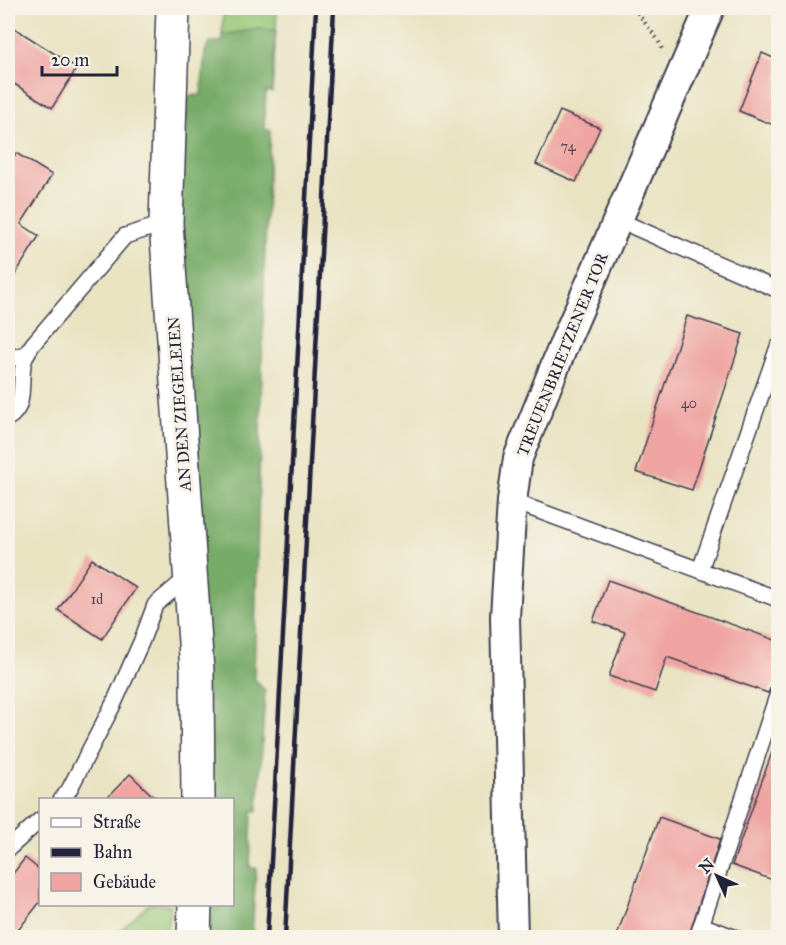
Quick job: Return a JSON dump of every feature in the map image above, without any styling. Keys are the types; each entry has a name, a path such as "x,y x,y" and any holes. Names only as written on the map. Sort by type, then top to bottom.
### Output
{"street":[{"name":"AN DEN ZIEGELEIEN","path":"172,8 166,223 197,671 198,798"},
{"name":"TREUENBRIETZENER TOR","path":"513,938 505,617 512,501 518,458 566,339 710,8"},
{"path":"194,938 195,906"}],"lane":[{"path":"618,220 778,290"},
{"path":"8,418 18,409 26,354 125,236 166,223"},
{"path":"700,570 778,347"},
{"path":"8,359 26,354"},
{"path":"512,501 778,599"},
{"path":"62,798 69,790 114,703 155,605 191,574"},
{"path":"736,938 699,931 778,693"},
{"path":"8,849 39,821"}],"path":[{"path":"633,8 658,40 678,84"}],"green space":[{"path":"224,8 277,8 276,30 259,29 222,35"},
{"path":"259,29 276,30 272,92 266,92 264,129 270,130 254,678 265,691 258,811 252,811 250,868 256,868 252,937 205,937 206,906 234,906 234,798 210,798 180,195 188,96 201,95 205,52 209,42 222,42 222,35"},
{"path":"147,906 171,906 165,937 113,937"}],"building":[{"path":"8,24 77,68 52,108 8,80"},
{"path":"762,53 778,60 778,127 739,111"},
{"path":"560,111 600,128 576,182 536,164"},
{"path":"16,153 52,175 21,224 39,236 8,286 8,166"},
{"path":"687,316 743,334 692,490 636,472"},
{"path":"92,559 136,588 102,639 58,610"},
{"path":"608,580 778,641 778,684 772,685 768,693 667,657 655,692 609,676 625,632 593,621"},
{"path":"776,741 778,741 778,882 732,865"},
{"path":"130,774 155,798 107,798"},
{"path":"659,817 720,839 688,938 616,938"},
{"path":"25,858 39,869 39,903 12,938 8,938 8,880"}],"railway":[{"path":"267,938 316,8"},
{"path":"285,938 334,8"}]}
